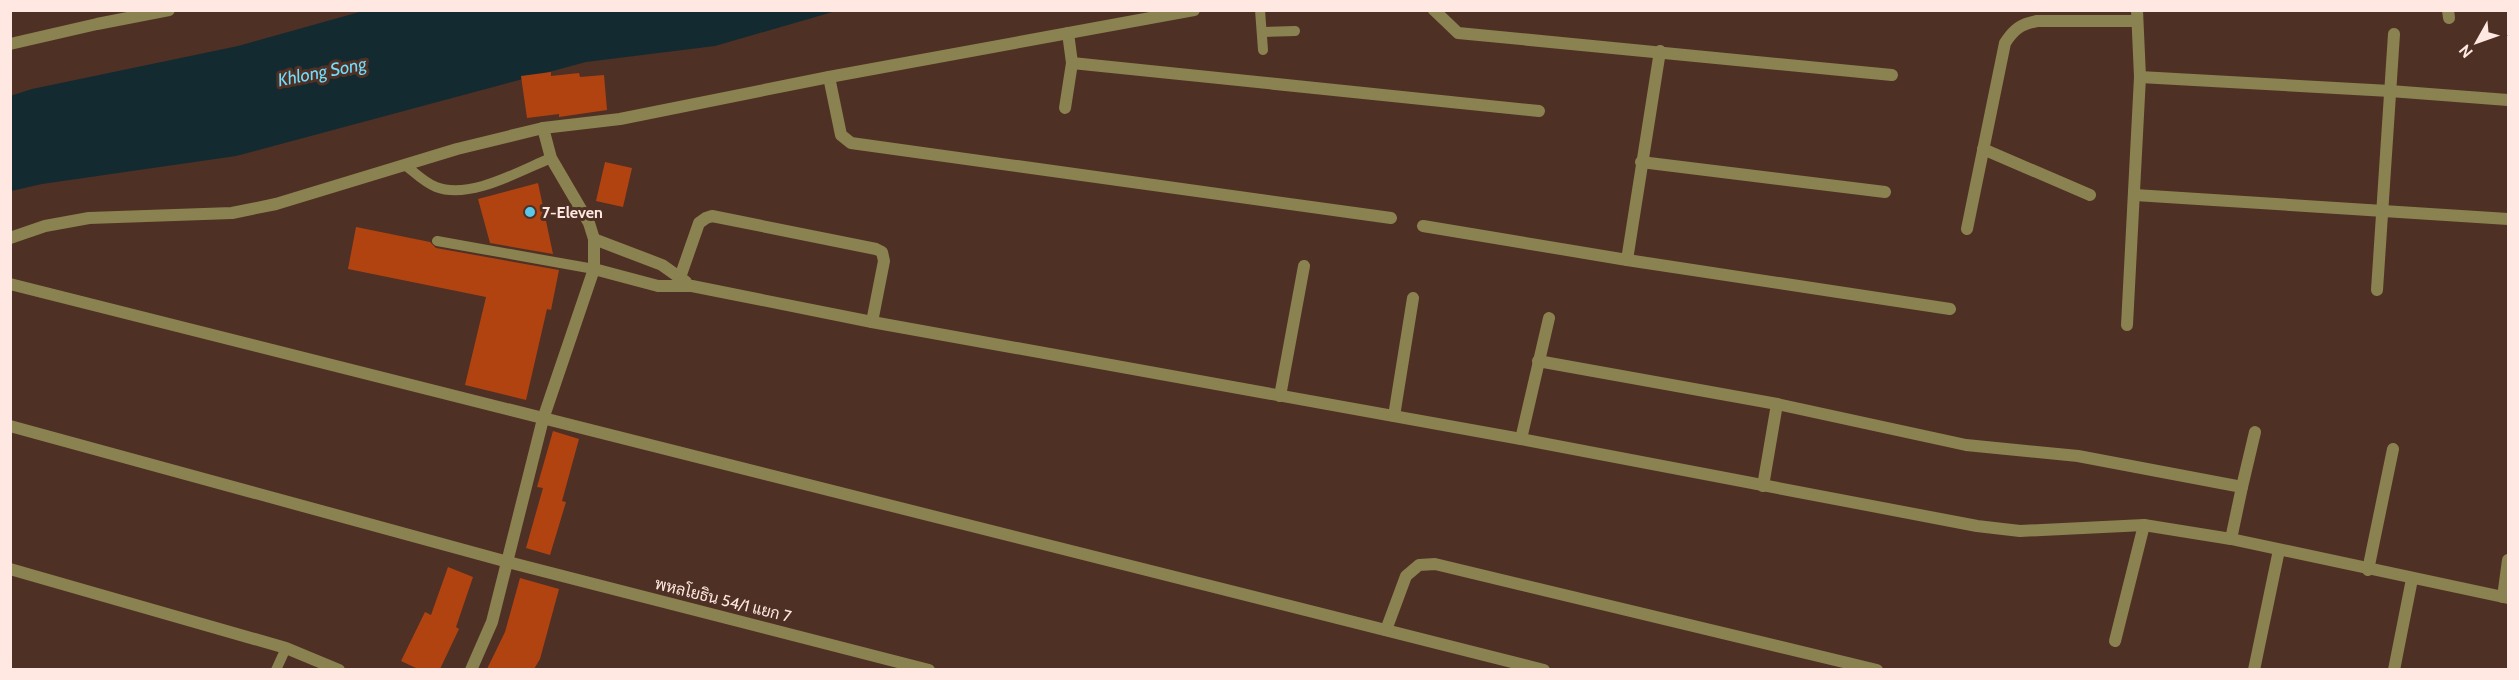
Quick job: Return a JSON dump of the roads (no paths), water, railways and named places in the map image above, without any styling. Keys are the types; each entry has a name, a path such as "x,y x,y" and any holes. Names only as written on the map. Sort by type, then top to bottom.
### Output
{"street":[{"path":"10,44 169,10"},
{"path":"10,238 45,226 89,219 232,213 276,204 457,149 543,128 620,119 829,77 1194,10"},
{"path":"1434,10 1458,33 1892,75"},
{"path":"1967,229 2004,43 2013,30 2025,23 2037,21 2137,16 2140,77 2127,325"},
{"path":"1065,108 1072,63 1068,33"},
{"path":"2377,290 2394,34"},
{"path":"1627,260 1660,51"},
{"path":"1072,63 1539,111"},
{"path":"829,77 841,135 851,143 1391,218"},
{"path":"2140,77 2508,100"},
{"path":"471,669 492,622 543,419 594,269 594,239 589,223 551,158 543,128"},
{"path":"1983,149 2090,195"},
{"path":"1641,162 1884,192"},
{"path":"2135,195 2508,219"},
{"path":"679,282 699,223 712,216 876,249 882,252 884,261 872,322"},
{"path":"1423,226 1627,260 1950,309"},
{"path":"594,239 662,265 679,282"},
{"path":"1280,396 1304,266"},
{"path":"594,269 658,286 679,282 872,322 1521,439 1998,529 2020,531 2144,525 2231,539 2506,598 2508,560"},
{"path":"10,284 1544,669"},
{"path":"1394,416 1413,298"},
{"path":"1521,439 1549,318"},
{"path":"1538,361 1777,404 1966,445 2058,453 2242,487"},
{"path":"1763,486 1777,404"},
{"name":"พหลโยธิน 54/1 แยก 7","path":"10,426 508,562 929,669"},
{"path":"2231,539 2255,432"},
{"path":"2368,570 2392,449"},
{"path":"2115,641 2144,525"},
{"path":"2254,669 2279,550"},
{"path":"1386,630 1406,576 1419,565 1435,564 1877,669"},
{"path":"10,568 286,648 339,669"},
{"path":"2394,669 2412,579"}],"lane":[{"path":"1260,10 1263,50"},
{"path":"1262,32 1295,31"},
{"path":"405,165 435,187 454,191 474,189 551,158"},
{"path":"437,241 594,269"},
{"path":"276,669 286,648"}],"water":[{"name":"Khlong Song","path":"363,11 836,11 715,46 586,62 236,156 42,184 11,191 10,96 32,89 238,46"}],"place":[{"name":"7-Eleven","path":"530,212"}]}
